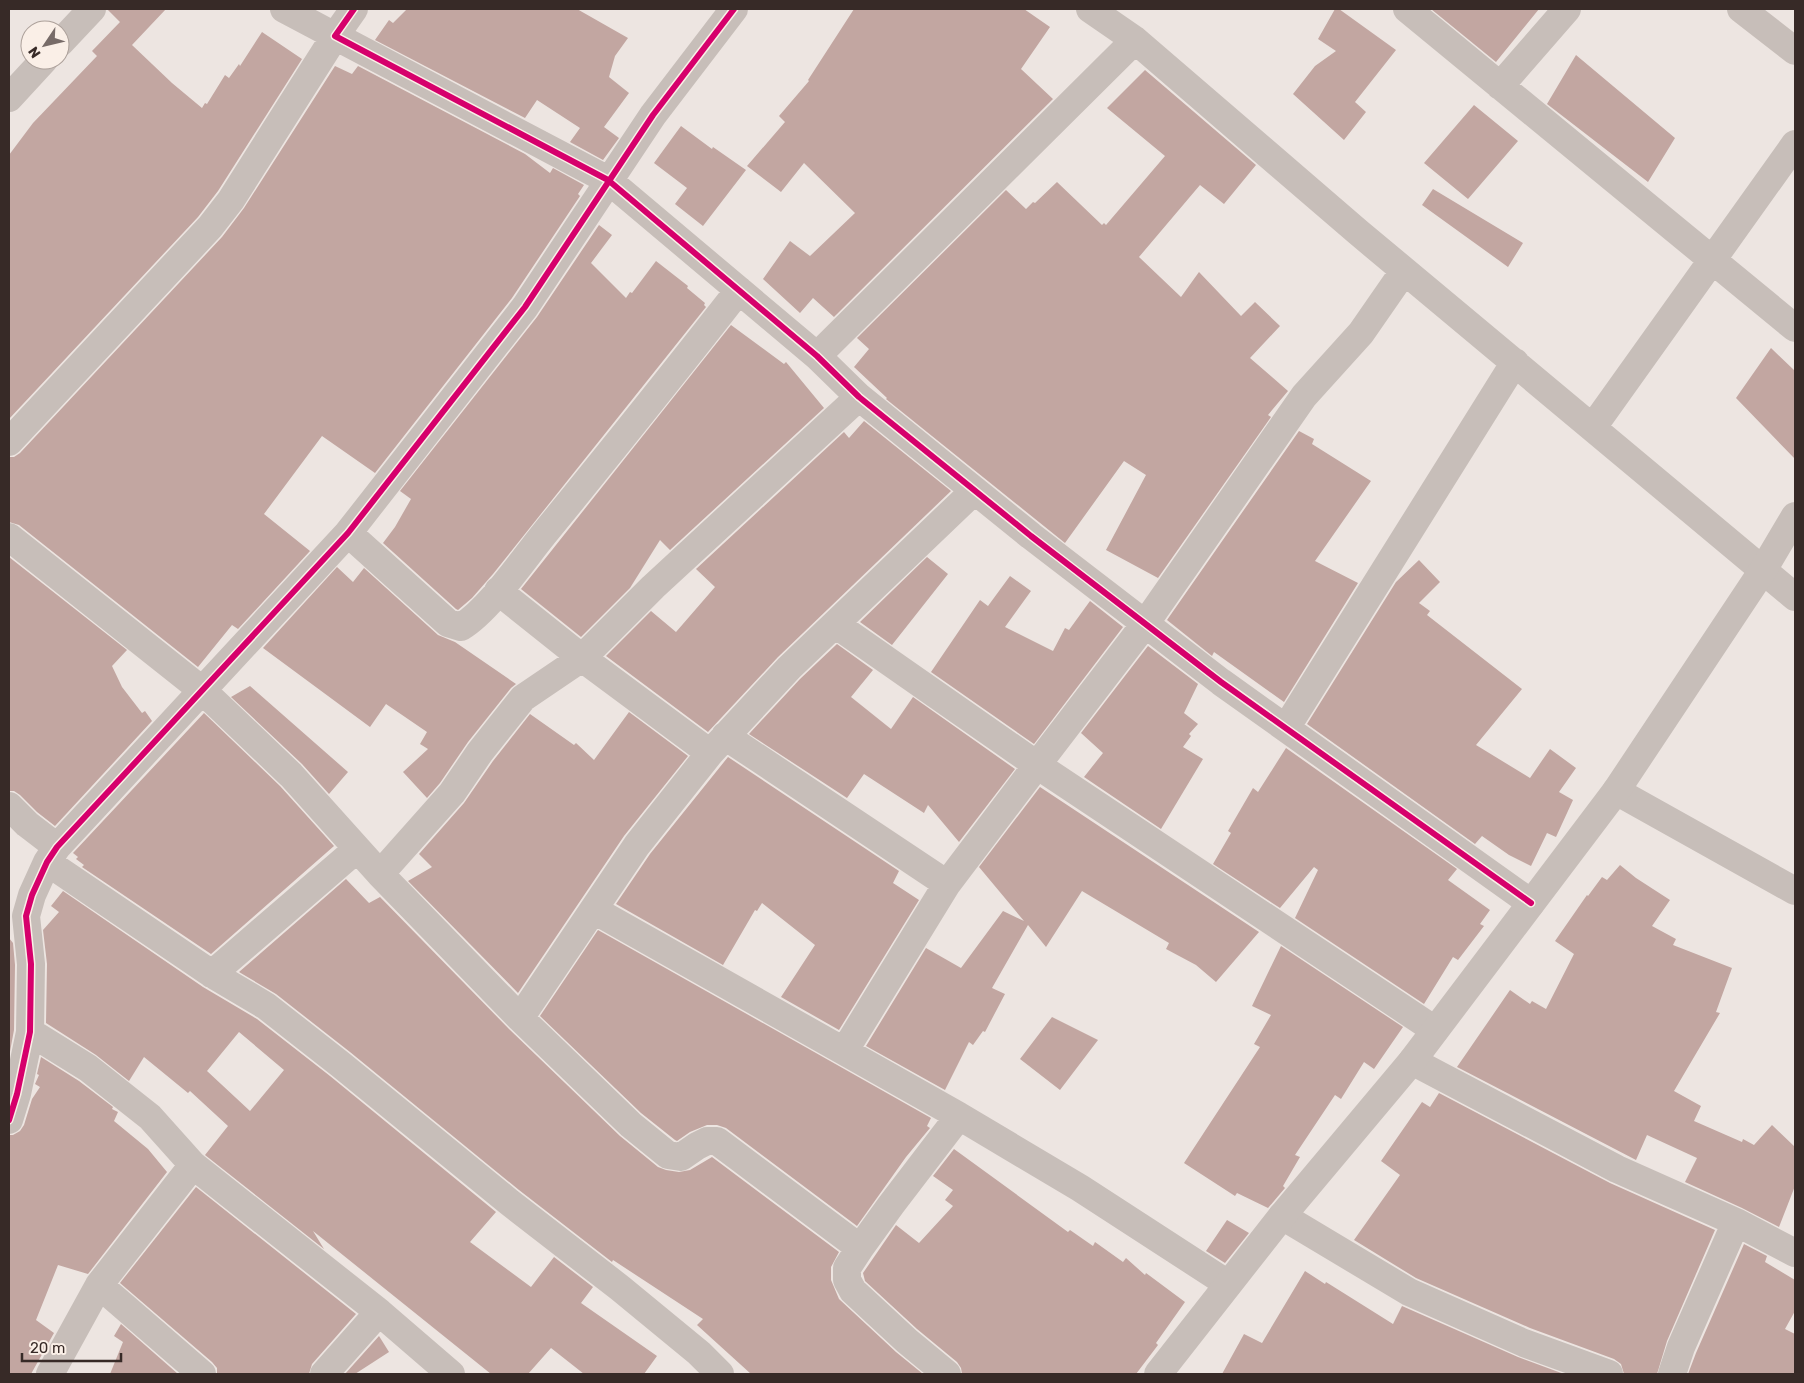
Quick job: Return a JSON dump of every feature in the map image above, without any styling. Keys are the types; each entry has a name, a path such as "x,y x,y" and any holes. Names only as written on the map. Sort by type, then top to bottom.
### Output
{"street":[{"path":"70,32 92,9"},
{"path":"284,9 608,180 817,356 859,398 974,491 1221,682 1532,903"},
{"path":"9,442 210,228 231,200 354,9"},
{"path":"9,1120 17,1094 30,1032 31,964 17,913 32,895 52,854 348,533 525,307 608,180 654,115 734,9"},
{"path":"1090,9 1135,40 1404,271 1795,596"},
{"path":"1407,9 1795,328"},
{"path":"1500,86 1567,9"},
{"path":"1740,9 1795,51"},
{"path":"817,356 1135,40"},
{"path":"9,98 35,70"},
{"path":"1593,427 1795,144"},
{"path":"845,1050 947,884 1145,624 1304,396 1361,334 1404,271"},
{"path":"348,533 448,623 461,627 472,620 498,591 740,290"},
{"path":"1286,728 1515,362"},
{"path":"380,874 452,793 480,752 523,698 582,658 667,574 859,398"},
{"path":"520,1018 637,845 718,744 789,668 974,491"},
{"path":"1158,1374 1282,1216 1436,1030 1616,791 1762,570 1795,516"},
{"path":"9,537 203,691 291,775 380,874 520,1018 631,1125 668,1155 681,1157 707,1141 717,1141 860,1248"},
{"path":"498,591 582,658 718,744 947,884"},
{"path":"834,624 1037,764 1436,1030"},
{"path":"1616,791 1795,892"},
{"path":"9,806 52,854 212,974 266,1006 509,1202 620,1288 699,1353 720,1374"},
{"path":"212,974 357,849"},
{"path":"594,910 960,1116 1080,1188 1228,1284"},
{"path":"30,1032 88,1068 150,1117 193,1165 379,1312 451,1374"},
{"path":"1412,1060 1617,1169 1736,1222 1795,1253"},
{"path":"946,1374 853,1291 847,1280 847,1268 960,1116"},
{"path":"50,1374 99,1285 193,1165"},
{"path":"1282,1216 1409,1292 1524,1344 1609,1374"},
{"path":"1672,1374 1681,1347 1736,1222"},
{"path":"99,1285 202,1374"},
{"path":"324,1374 379,1312"}],"building":[{"path":"107,9 166,9 132,45 202,108 205,103 207,104 225,75 229,78 239,64 240,66 262,32 302,59 218,191 198,217 9,419 9,155 33,123 97,56 92,51 120,22"},
{"path":"407,9 577,9 628,38 615,56 609,77 629,93 604,127 619,138 603,160 570,142 580,128 537,100 525,118 375,40 389,20 393,23"},
{"path":"854,9 1024,9 1050,27 1021,69 1053,99 834,317 813,298 800,313 763,279 790,241 810,256 855,213 804,163 781,192 747,166 785,122 779,116 809,81"},
{"path":"1335,9 1339,9 1396,50 1355,102 1366,112 1344,140 1293,94 1315,66 1336,51 1318,39"},
{"path":"1431,9 1539,9 1496,62"},
{"path":"1576,55 1675,138 1648,182 1547,104"},
{"path":"335,66 352,74 358,66 525,154 550,173 553,168 584,185 578,194 580,196 512,298 375,473 322,436 264,514 310,551 238,629 232,625 198,667 19,525 9,522 9,457 14,457 20,453 222,237 244,208"},
{"path":"1145,70 1256,165 1224,204 1200,185 1139,257 1181,297 1199,272 1241,316 1255,302 1280,326 1250,358 1288,391 1268,415 1271,417 1158,578 1106,550 1146,475 1124,461 1065,543 886,399 854,367 869,349 857,338 1006,190 1026,209 1057,182 1102,225 1104,223 1106,225 1165,156 1107,108"},
{"path":"1474,105 1518,141 1468,199 1424,163"},
{"path":"681,126 712,149 713,147 746,170 703,226 675,204 687,188 654,163"},
{"path":"1433,189 1523,243 1508,267 1422,205"},
{"path":"599,225 612,235 591,263 626,298 630,292 632,293 656,261 688,286 687,288 705,303 706,307 493,574 472,598 458,610 383,543 395,527 411,499 400,491 537,317"},
{"path":"731,325 784,364 786,362 824,408 670,550 660,540 630,588 581,637 521,589"},
{"path":"1771,348 1795,371 1795,459 1736,398"},
{"path":"864,421 951,491 778,657 708,732 606,656 651,611 676,632 715,587 696,569 844,432 849,438"},
{"path":"1299,431 1314,439 1312,444 1371,481 1315,561 1358,583 1284,702 1214,652 1212,656 1167,620"},
{"path":"9,557 127,650 112,666 122,687 142,713 145,711 152,721 55,826 20,795 14,791 9,791"},
{"path":"927,557 948,574 892,645 860,622"},
{"path":"1419,560 1440,582 1419,603 1430,611 1427,615 1522,689 1476,745 1530,778 1550,749 1576,768 1559,792 1573,800 1556,837 1547,833 1531,866 1509,855 1482,836 1475,844 1307,724 1396,582"},
{"path":"337,567 353,582 364,568 438,635 455,642 516,684 468,742 440,783 427,798 403,772 428,749 420,744 427,732 386,704 370,727 263,648"},
{"path":"1010,576 1031,591 1005,627 1053,651 1065,628 1069,630 1090,601 1123,627 1034,744 931,672 980,600 988,606"},
{"path":"837,644 873,670 851,697 891,729 913,697 1015,769 959,842 928,805 924,813 864,774 847,798 749,734 800,679"},
{"path":"1148,646 1198,684 1184,713 1198,724 1189,734 1191,736 1183,747 1203,759 1161,829 1084,777 1103,753 1081,733"},
{"path":"250,686 348,772 329,794 302,764 231,697"},
{"path":"629,712 688,756 624,836 518,993 408,881 432,867 419,854 464,803 493,761 530,714 574,745 576,743 594,760"},
{"path":"204,713 280,786 334,846 211,954 82,867 84,865 76,859 78,857 73,853"},
{"path":"1286,748 1457,869 1448,880 1490,910 1480,924 1484,926 1458,960 1453,957 1424,1004 1295,918 1318,870 1314,867 1280,908 1213,864 1231,833 1228,831 1253,788 1258,792"},
{"path":"728,757 899,871 893,883 919,900 839,1030 781,997 815,945 762,903 757,911 755,910 723,965 616,904 650,854"},
{"path":"1040,787 1259,932 1216,982 1196,965 1166,949 1169,943 1082,891 1046,947 1028,925 992,988 1005,994 985,1032 983,1031 973,1045 969,1042 945,1090 866,1046 926,948 961,968 1003,911 1024,921 979,867"},
{"path":"1620,865 1670,900 1652,926 1676,939 1673,945 1732,968 1716,1012 1720,1013 1674,1091 1701,1106 1694,1121 1742,1142 1743,1139 1754,1145 1772,1125 1795,1147 1795,1186 1779,1227 1685,1182 1697,1158 1647,1135 1636,1160 1457,1067 1510,990 1530,1004 1532,1001 1546,1009 1574,954 1555,941 1602,877 1607,880"},
{"path":"346,879 369,903 380,897 509,1029 620,1136 658,1167 679,1172 690,1170 712,1157 839,1252 831,1267 831,1280 839,1299 896,1352 923,1374 751,1374 697,1325 703,1319 613,1260 612,1262 519,1190 276,994 239,972"},
{"path":"63,891 203,987 257,1019 330,1076 496,1212 470,1242 531,1287 554,1257 593,1287 581,1303 657,1356 644,1374 584,1374 551,1348 528,1374 491,1374 313,1231 324,1249 205,1155 228,1126 190,1091 188,1093 144,1057 129,1081 96,1055 46,1023 47,964 43,930 59,912 51,906","holes":["239,1032 284,1070 250,1111 207,1071"]},
{"path":"598,930 931,1118 927,1126 930,1128 906,1157 857,1226 726,1128 717,1125 707,1125 690,1132 677,1141 675,1140 641,1113 540,1016"},
{"path":"9,938 13,943 15,965 14,1030 9,1057"},
{"path":"1281,946 1403,1027 1374,1069 1364,1062 1341,1099 1335,1095 1295,1155 1300,1157 1283,1186 1285,1188 1268,1208 1237,1193 1235,1196 1184,1163 1260,1047 1254,1044 1271,1015 1252,1006"},
{"path":"1052,1017 1098,1040 1060,1090 1020,1059"},
{"path":"41,1057 79,1081 113,1107 112,1109 118,1112 114,1121 148,1149 167,1172 88,1274 58,1265 36,1320 54,1333 31,1374 9,1374 9,1135 20,1131 24,1125 32,1099 40,1087 35,1084 39,1075 37,1074"},
{"path":"1439,1093 1610,1183 1715,1230 1667,1341 1657,1374 1624,1374 1621,1364 1614,1359 1530,1328 1416,1278 1354,1240 1400,1175 1381,1161 1422,1102 1430,1107"},
{"path":"954,1149 1068,1232 1070,1230 1093,1246 1095,1242 1123,1262 1126,1258 1145,1275 1146,1273 1185,1302 1156,1343 1158,1345 1136,1374 962,1374 957,1362 917,1329 865,1281 863,1273 896,1225 919,1243 953,1206 945,1200 953,1190 933,1176"},
{"path":"196,1187 356,1314 312,1364 309,1374 217,1374 217,1368 212,1362 120,1283"},
{"path":"1227,1220 1249,1233 1225,1263 1206,1251"},
{"path":"1744,1244 1767,1256 1765,1262 1795,1280 1795,1311 1785,1329 1795,1334 1795,1374 1688,1374 1696,1353"},
{"path":"1305,1271 1393,1324 1402,1306 1518,1357 1564,1374 1222,1374 1244,1334 1262,1343"},
{"path":"121,1324 178,1374 110,1374 123,1342 114,1336"},
{"path":"379,1336 389,1352 355,1374 345,1374"}],"cycle path":[{"path":"354,9 335,36 608,180 817,356 859,397 1031,536 1221,682 1531,903"},
{"path":"9,1120 17,1094 30,1032 31,964 26,916 32,895 47,862 57,847 348,533 525,307 653,115 734,9"}]}
